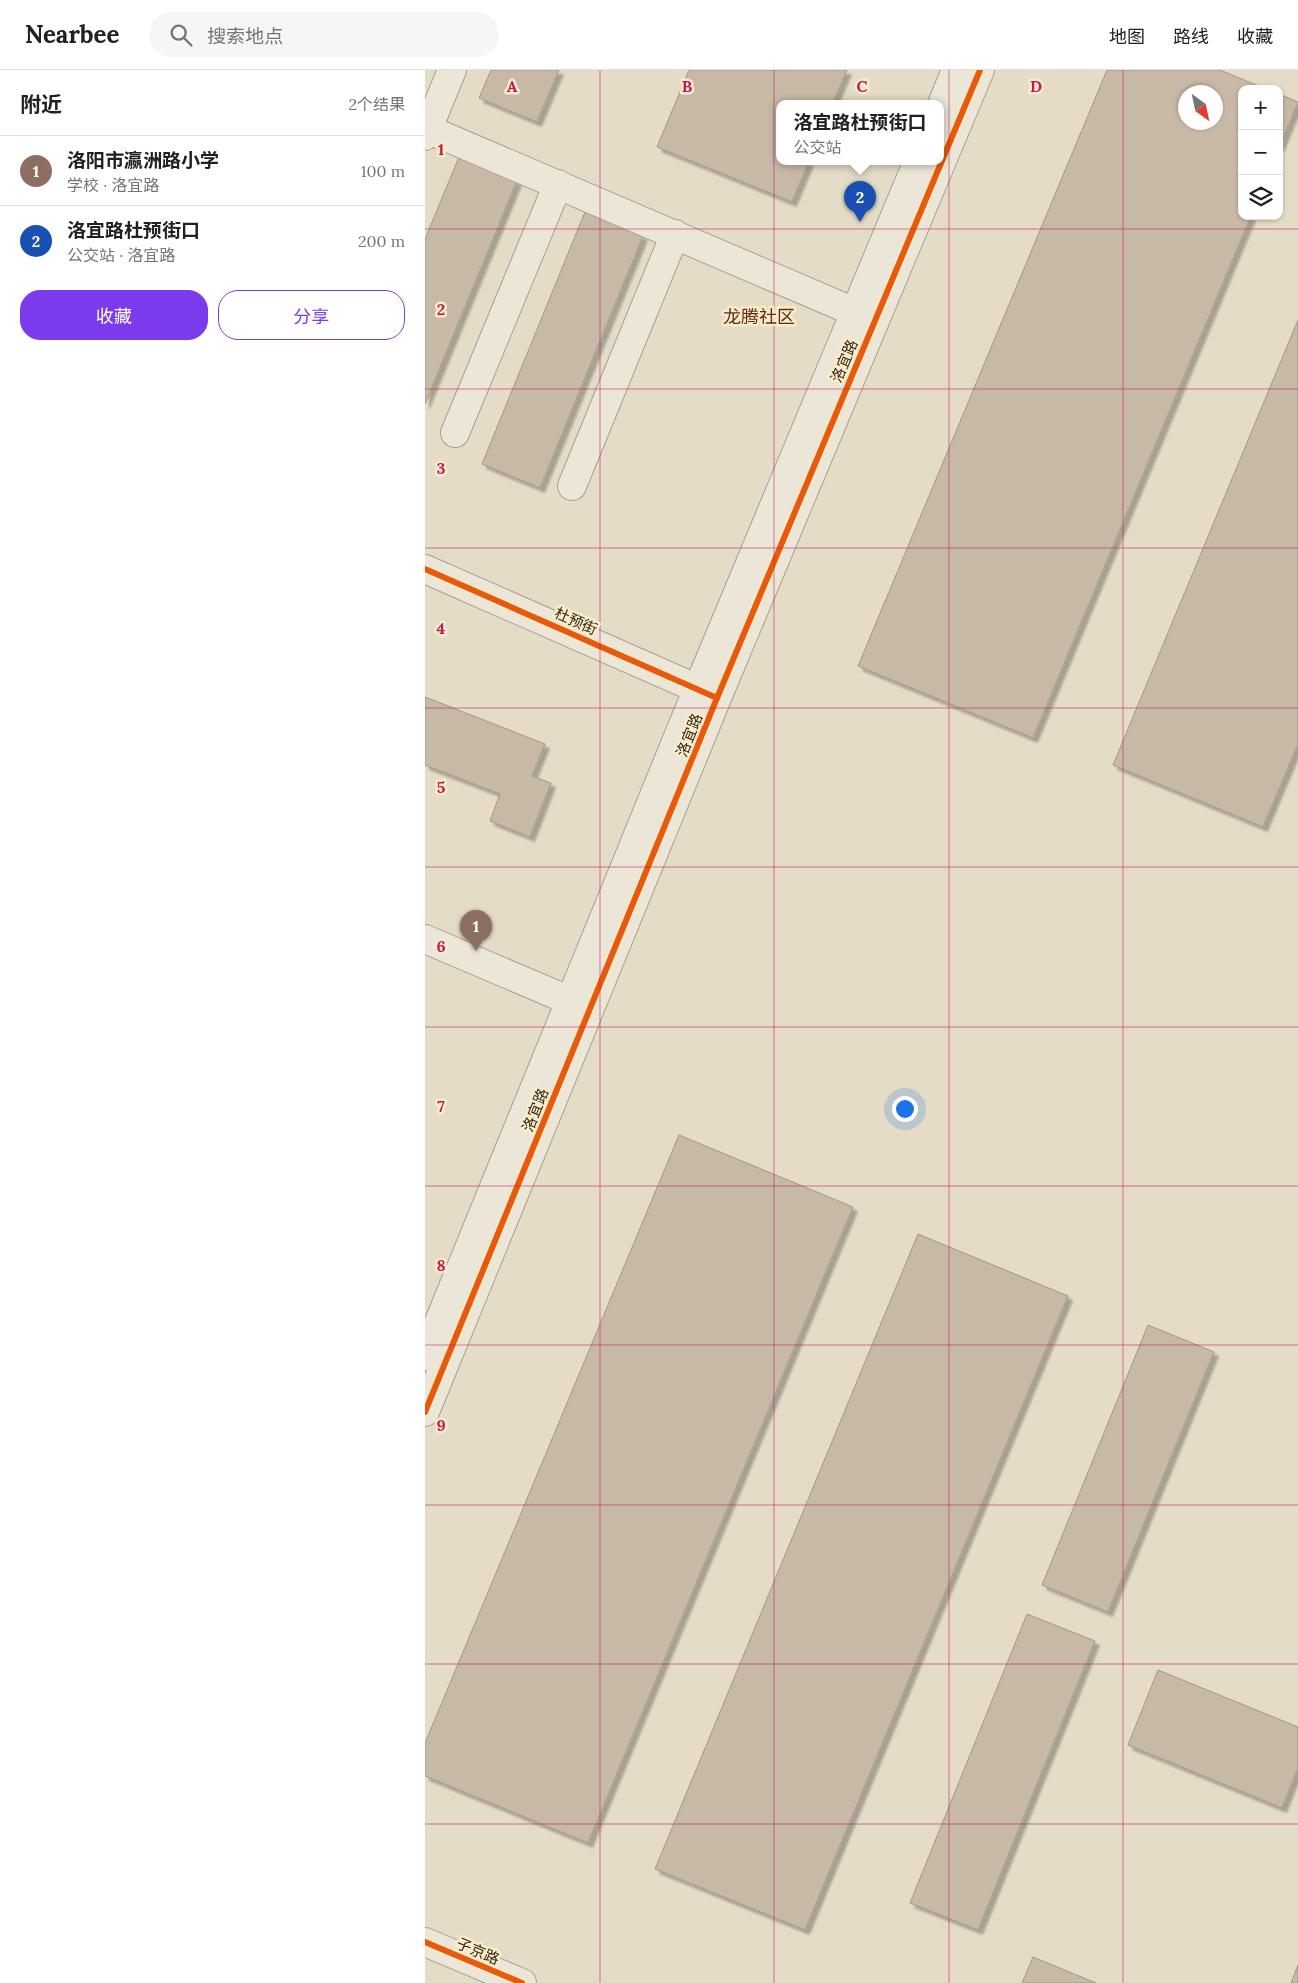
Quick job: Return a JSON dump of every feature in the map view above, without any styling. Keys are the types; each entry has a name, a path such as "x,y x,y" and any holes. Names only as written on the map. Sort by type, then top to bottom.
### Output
{"street":[{"path":"452,70 426,131 557,184 865,316"},
{"path":"944,100 956,70"},
{"name":"洛宜路","path":"944,147 980,70"},
{"name":"洛宜路","path":"865,316 918,165"},
{"name":"洛宜路","path":"425,1412 580,1005 865,316 936,165"},
{"path":"455,433 557,184"},
{"path":"572,486 675,234"},
{"name":"杜预街","path":"425,569 708,693"},
{"path":"425,939 580,1005"},
{"name":"洛宜路","path":"425,1356 580,1005"},
{"name":"子京路","path":"425,1942 521,1983"}],"building":[{"path":"491,70 559,70 537,122 479,98"},
{"path":"689,70 847,70 834,100 776,100 776,165 807,165 792,202 657,147"},
{"path":"1107,70 1220,70 1256,85 1238,85 1238,220 1249,220 1033,738 858,666"},
{"path":"1283,96 1298,102 1283,138"},
{"path":"459,157 517,181 425,404 425,239"},
{"path":"585,212 643,236 540,488 482,464"},
{"path":"1298,320 1298,744 1263,827 1113,765"},
{"path":"425,697 545,744 532,776 551,783 530,837 490,821 500,794 425,765"},
{"path":"679,1135 853,1207 588,1843 425,1776 425,1743"},
{"path":"918,1234 1068,1296 805,1930 655,1869"},
{"path":"1148,1325 1214,1352 1108,1612 1042,1585"},
{"path":"1027,1614 1095,1641 978,1930 910,1903"},
{"path":"1158,1670 1298,1727 1298,1768 1282,1808 1128,1745"},
{"path":"1033,1957 1096,1983 1022,1983"},
{"path":"1298,1965 1298,1983 1291,1983"}],"cycle path":[{"path":"944,156 980,70"},
{"path":"425,1412 717,698 940,165"},
{"path":"425,569 717,698"},
{"path":"425,1942 522,1983"}],"place":[{"name":"洛宜路杜预街口","path":"860,222"},
{"name":"洛阳市瀛洲路小学","path":"476,951"}],"district":[{"name":"龙腾社区","path":"759,316"}]}
